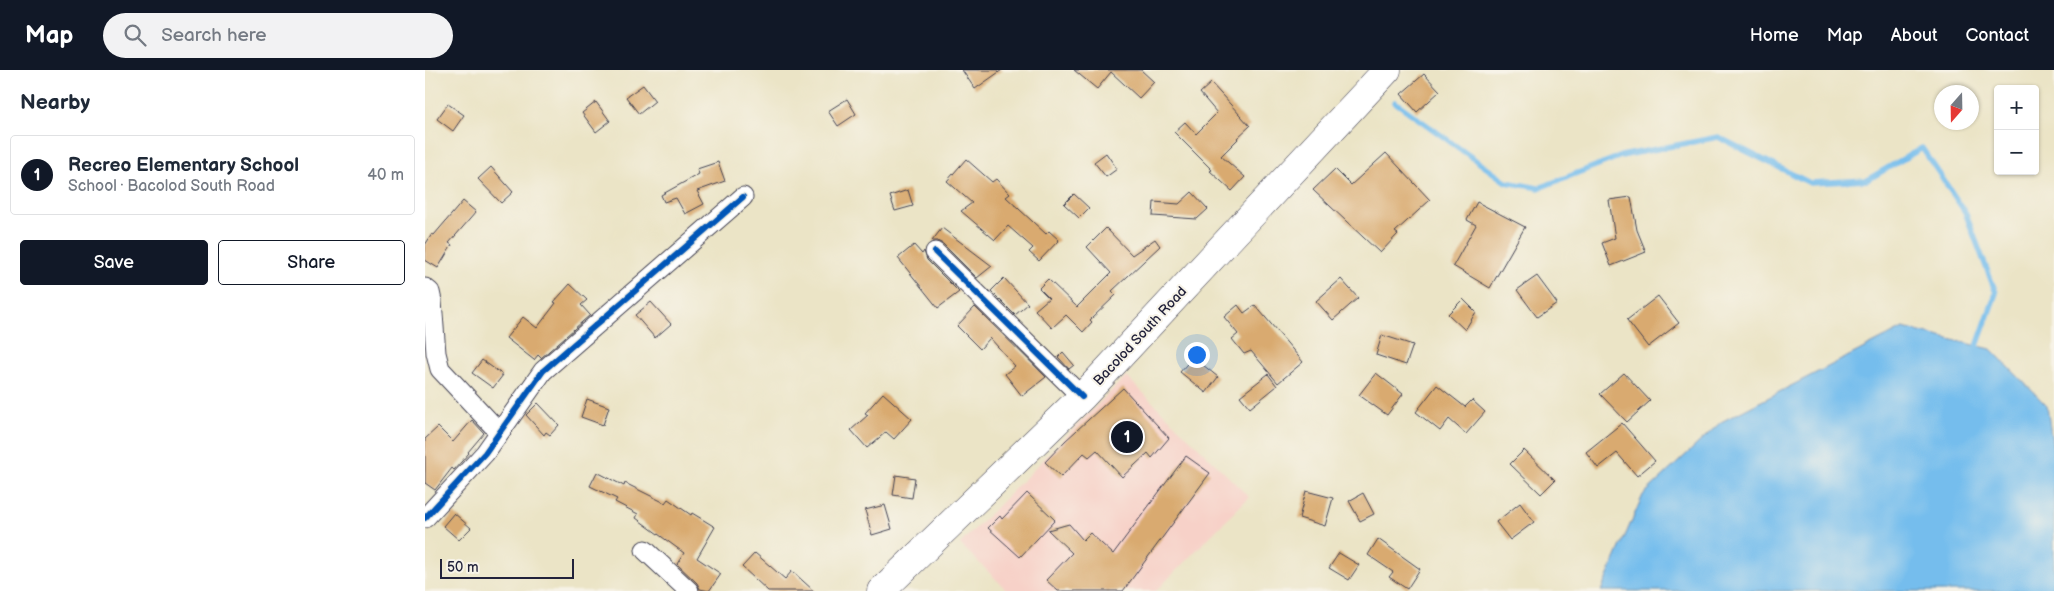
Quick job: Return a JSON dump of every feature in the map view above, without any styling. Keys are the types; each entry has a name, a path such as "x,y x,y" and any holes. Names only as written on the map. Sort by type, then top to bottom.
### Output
{"highway":[{"name":"Bacolod South Road","path":"881,591 1082,397 1387,70"}],"street":[{"path":"425,518 485,453 543,371 743,197"},
{"path":"935,252 1082,397"},
{"path":"425,288 430,292 432,301 436,352 440,369 499,432"},
{"path":"645,550 689,591"}],"shaded area":[{"path":"1126,376 1249,497 1156,591 1008,591 960,544"}],"water":[{"path":"1903,328 1991,349 2047,406 2054,456 2054,591 1601,591 1643,495 1721,422"}],"building":[{"path":"962,70 1002,70 975,89"},
{"path":"1074,70 1141,70 1154,82 1139,98 1111,72 1097,89"},
{"path":"1424,74 1440,91 1417,112 1401,94"},
{"path":"1211,83 1250,126 1221,156 1245,177 1232,191 1210,171 1212,170 1174,132 1185,122 1196,134 1217,113 1200,93"},
{"path":"643,85 655,101 639,114 626,97"},
{"path":"847,99 856,114 838,126 828,111"},
{"path":"596,102 610,121 596,132 582,113"},
{"path":"448,104 464,115 453,131 437,119"},
{"path":"1106,153 1117,169 1106,177 1094,162"},
{"path":"1386,153 1430,200 1395,232 1398,234 1380,253 1313,190 1335,169 1351,185"},
{"path":"966,159 992,182 996,179 1010,194 1006,197 1046,234 1049,231 1059,240 1039,261 1029,252 1033,248 1008,226 995,240 961,211 972,203 947,181"},
{"path":"718,162 725,181 697,191 704,204 685,214 676,198 664,202 661,195 699,174 697,169"},
{"path":"491,167 513,192 501,203 478,179"},
{"path":"908,190 913,206 895,211 890,196"},
{"path":"1192,192 1208,209 1197,219 1153,216 1154,202 1179,204"},
{"path":"1074,194 1089,208 1079,218 1064,204"},
{"path":"1631,197 1637,230 1646,252 1611,266 1602,243 1615,238 1609,200"},
{"path":"463,201 476,212 449,243 452,245 438,268 425,260 425,245 432,234 434,235"},
{"path":"1477,202 1525,227 1490,288 1453,266 1476,225 1467,220"},
{"path":"942,228 992,266 977,278 943,244 932,241"},
{"path":"1106,228 1132,255 1155,239 1160,246 1112,291 1116,295 1090,320 1092,322 1083,332 1066,315 1052,328 1035,310 1049,298 1039,288 1048,279 1077,307 1111,273 1087,247"},
{"path":"914,245 922,254 924,251 927,260 959,292 938,308 898,258"},
{"path":"1537,276 1557,303 1537,317 1517,290"},
{"path":"1004,278 1028,304 1015,315 991,291"},
{"path":"1341,279 1358,298 1333,320 1316,301"},
{"path":"570,284 587,300 581,305 590,315 541,358 538,355 534,360 506,338 523,317 537,328 556,303 554,302"},
{"path":"1658,296 1679,323 1648,347 1627,320"},
{"path":"1463,299 1476,312 1465,330 1448,314"},
{"path":"651,302 671,324 655,338 635,315"},
{"path":"1238,305 1244,313 1255,305 1303,362 1278,383 1251,351 1244,354 1232,339 1238,334 1224,317"},
{"path":"975,307 1046,377 1022,396 1005,374 1015,366 990,338 980,349 957,326"},
{"path":"1382,335 1413,345 1406,365 1376,355"},
{"path":"1063,352 1074,365 1069,369 1058,357"},
{"path":"1193,357 1218,377 1206,393 1180,372"},
{"path":"482,360 503,375 493,388 472,373"},
{"path":"1376,373 1403,394 1387,415 1359,395"},
{"path":"1624,373 1650,401 1627,422 1600,394"},
{"path":"1268,374 1277,386 1250,408 1240,396"},
{"path":"1437,385 1465,407 1472,400 1485,412 1466,434 1449,419 1440,431 1416,412"},
{"path":"1123,388 1169,438 1152,458 1148,453 1122,477 1097,450 1089,457 1084,453 1061,477 1045,462"},
{"path":"883,393 912,419 894,439 886,432 867,448 851,430 868,415 865,413"},
{"path":"587,399 609,407 603,425 581,417"},
{"path":"538,403 559,425 550,435 546,432 544,435 526,415"},
{"path":"472,420 484,433 469,453 454,470 452,468 435,490 425,483 425,439 438,427 453,442"},
{"path":"1622,423 1655,461 1637,476 1617,453 1598,468 1586,452"},
{"path":"1524,450 1555,480 1541,494 1510,464"},
{"path":"1186,456 1210,473 1123,591 1058,591 1046,580 1072,553 1048,530 1069,524 1083,540 1090,533 1113,554"},
{"path":"597,472 624,486 625,483 665,503 668,499 691,515 692,513 715,527 697,558 721,574 709,591 700,589 697,583 677,564 684,553 636,518 638,514 615,502 617,499 590,486"},
{"path":"896,475 915,478 912,498 893,495"},
{"path":"1306,491 1333,498 1325,526 1299,518"},
{"path":"1027,493 1055,520 1020,557 988,528 1000,516 1002,519"},
{"path":"1363,493 1374,514 1360,521 1349,501"},
{"path":"1520,503 1534,522 1510,540 1496,522"},
{"path":"885,505 892,529 872,535 865,510"},
{"path":"454,513 471,528 459,540 443,526"},
{"path":"1378,539 1420,569 1407,589 1389,577 1393,572 1368,555"},
{"path":"755,553 785,579 792,571 814,591 768,591 742,567"},
{"path":"1339,553 1359,565 1349,580 1329,568"}],"waterway":[{"path":"1395,102 1506,182 1539,188 1621,156 1718,137 1810,183 1867,180 1922,148 1965,212 1996,293 1977,346"}],"cycle path":[{"path":"425,518 485,453 543,371 743,197"},
{"path":"935,252 1082,397"}],"place":[{"name":"Recreo Elementary School","path":"1127,437"}]}
